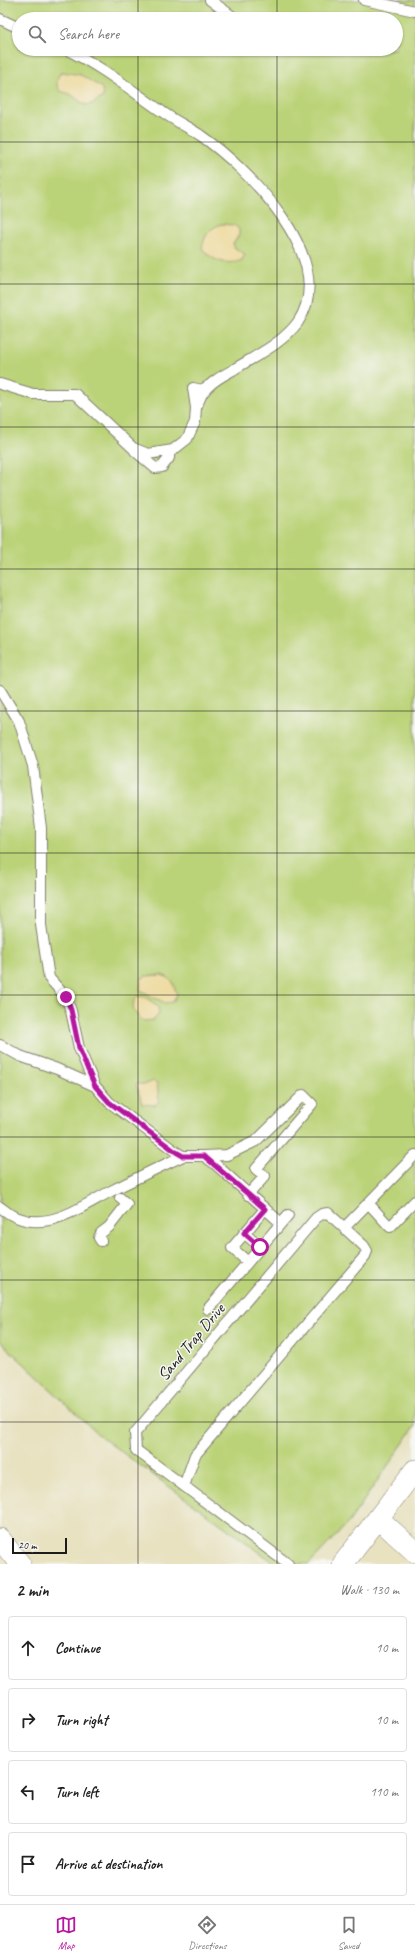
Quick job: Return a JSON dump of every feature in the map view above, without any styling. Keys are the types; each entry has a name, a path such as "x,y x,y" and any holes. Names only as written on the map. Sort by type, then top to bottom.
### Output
{"street":[{"path":"343,1564 379,1519 415,1470"},
{"path":"379,1519 415,1552"},
{"path":"0,1539 20,1564"}],"lane":[{"path":"211,0 222,12"},
{"path":"364,0 415,11"},
{"path":"0,19 12,25"},
{"path":"77,56 119,81 173,120 199,134 226,155 250,177 271,200 288,226 301,251 308,279 306,307 291,330 272,347 218,378 202,390 194,388 196,408 195,422 187,439 169,451 148,454 133,448"},
{"path":"0,384 33,394 74,394 154,468 162,467 169,458 169,451"},
{"path":"0,690 19,721 34,766 41,828 41,925 49,978 66,997 71,1010 79,1048 95,1086 109,1102 137,1125 183,1156"},
{"path":"0,1045 20,1056 70,1074 95,1086"},
{"path":"0,1207 9,1215 22,1220 39,1222 58,1218 78,1211 102,1196 183,1156 227,1155 256,1141 303,1095 312,1104 256,1169 264,1176 248,1195"},
{"path":"184,1486 195,1455 365,1256 367,1251 364,1246 345,1228 415,1155"},
{"path":"204,1156 265,1209 284,1219 208,1309"},
{"path":"102,1196 111,1202 118,1201 124,1194 125,1185"},
{"path":"101,1241 99,1238 101,1233 109,1227 127,1204 120,1198"},
{"path":"369,1204 390,1227 415,1201"},
{"path":"248,1262 232,1248 265,1209"},
{"name":"Sand Trap Drive","path":"288,1564 136,1450 135,1433 316,1218 322,1214 328,1213 345,1228"},
{"path":"244,1233 260,1247"}],"green space":[{"path":"0,0 415,0 415,1426 349,1522 309,1564 276,1564 101,1437 0,1341"}],"sand":[{"path":"63,72 81,75 102,88 103,97 92,104 85,105 70,94 60,91 57,85 57,80 60,73"},
{"path":"221,224 234,225 239,229 239,235 233,244 235,248 245,254 242,260 237,262 220,261 210,256 202,248 204,240 210,230"},
{"path":"161,975 167,977 173,983 177,995 173,1002 165,1003 140,990 141,979 146,976"},
{"path":"137,996 145,997 158,1006 159,1014 154,1020 144,1021 138,1016 133,1007 133,1003"},
{"path":"153,1081 157,1083 159,1101 155,1105 142,1104 136,1084 147,1084"}],"route":[{"path":"66,997 71,1010 79,1048 95,1086 109,1102 137,1125 176,1152 183,1156 204,1156 265,1209 244,1233 260,1247"}]}
